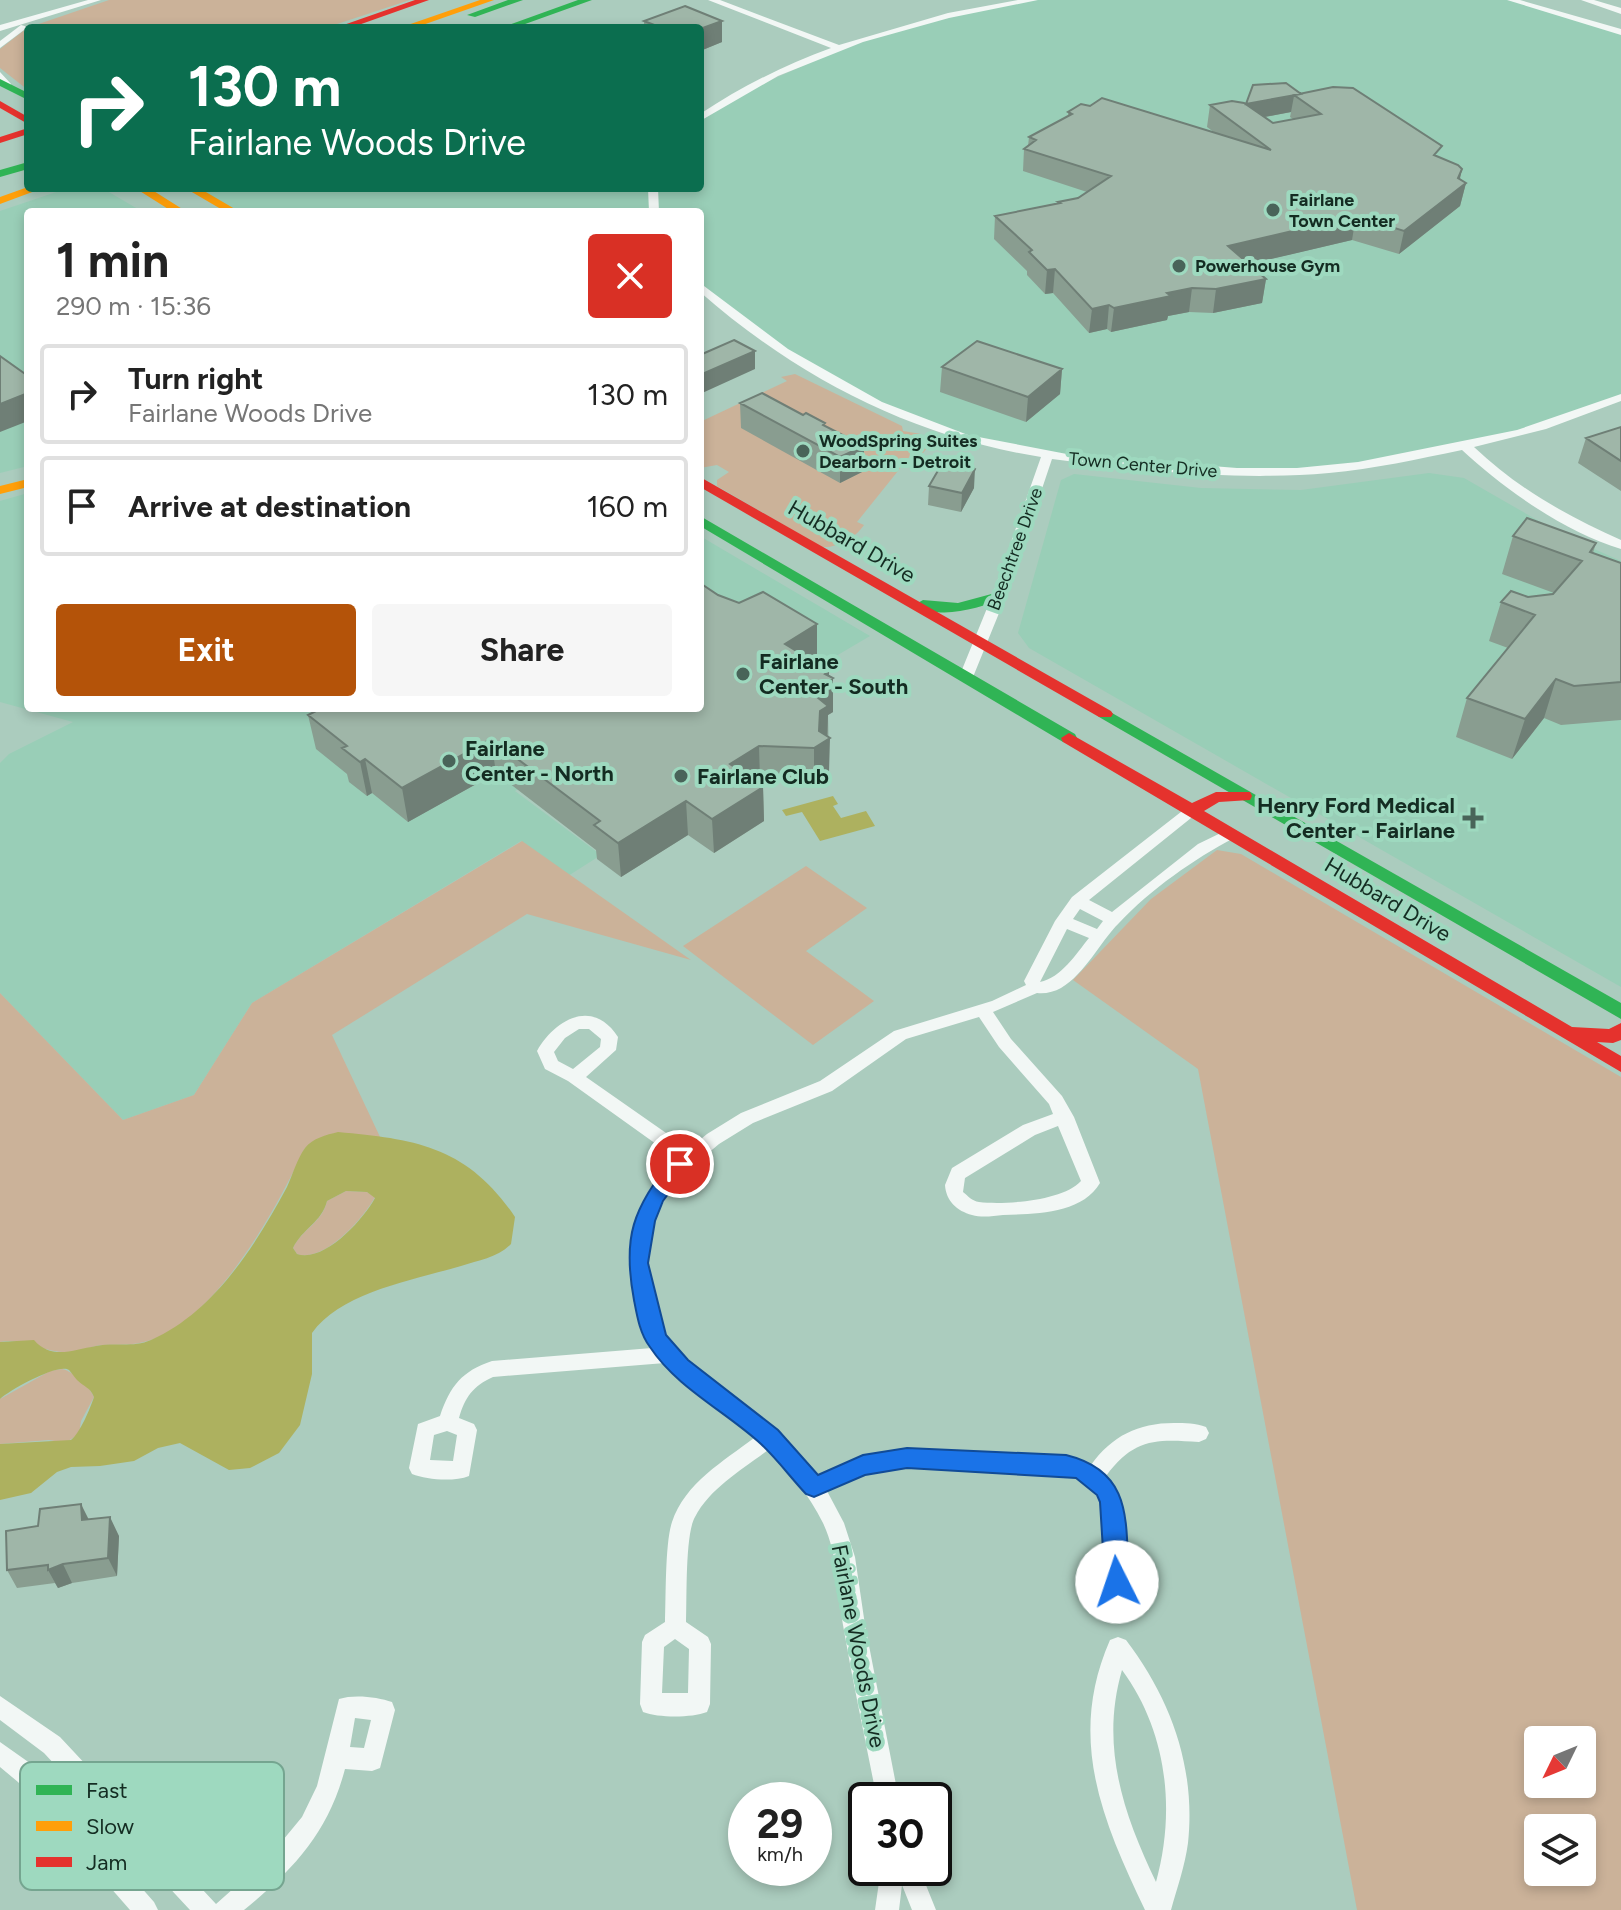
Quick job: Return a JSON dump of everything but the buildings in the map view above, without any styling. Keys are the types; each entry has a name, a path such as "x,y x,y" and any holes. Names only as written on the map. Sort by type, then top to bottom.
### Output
{"main road":[{"path":"352,24 424,0"},
{"path":"416,24 489,0"},
{"path":"445,24 518,0"},
{"path":"517,24 587,0"},
{"path":"3,81 24,94"},
{"path":"0,104 24,119"},
{"path":"3,139 24,135"},
{"path":"1,170 24,154"},
{"path":"1,170 24,166"},
{"path":"0,201 26,192"},
{"path":"148,192 174,208"},
{"path":"198,192 227,208"},
{"path":"0,490 24,484"},
{"name":"Hubbard Drive","path":"704,487 738,508 758,514 1621,1012"},
{"name":"Hubbard Drive","path":"704,522 1621,1065"},
{"path":"717,530 736,535 802,573 815,576 827,572 836,560"},
{"path":"903,598 930,606 959,608 999,596"},
{"path":"1191,811 1216,797 1245,796"},
{"path":"1567,1033 1613,1036 1621,1030"}],"street":[{"path":"0,28 97,0"},
{"path":"715,0 839,48"},
{"path":"704,116 736,96 839,48 933,19 1034,0"},
{"path":"1585,0 1621,11"},
{"path":"1517,1 1621,32"},
{"path":"0,20 74,7"},
{"path":"32,24 55,13"},
{"path":"0,45 24,28"},
{"name":"Town Center Drive","path":"704,289 791,356 888,408 980,442 1047,456 1194,471 1270,473 1356,467 1552,424 1621,397"},
{"path":"1464,445 1493,472 1526,495 1621,545"},
{"name":"Beechtree Drive","path":"979,642 999,596 1047,456"},
{"path":"966,677 979,642"},
{"path":"1035,987 1032,981 1063,921 1078,901 1191,811"},
{"name":"Fairlane Woods Drive","path":"885,1782 854,1625 845,1557 834,1523 814,1487 770,1437 667,1355 649,1320 638,1263 644,1221 670,1175 688,1158 747,1118 826,1086 900,1035 983,1010 1035,987 1044,988 1066,975 1113,919 1203,848 1229,834"},
{"path":"1078,901 1113,919"},
{"path":"1063,921 1099,936"},
{"path":"983,1010 1005,1043 1056,1101 1065,1117 1091,1183 1086,1192 1063,1202 975,1209 954,1196 952,1183 958,1173 1029,1130 1065,1117"},
{"path":"574,1077 688,1158"},
{"path":"448,1422 458,1390 467,1381 492,1369 667,1355"},
{"path":"1094,1476 1108,1455 1139,1435 1155,1430 1199,1433"},
{"path":"675,1627 681,1525 685,1511 700,1494 770,1437"},
{"path":"814,1487 863,1465 907,1458 1066,1465 1094,1476 1112,1502 1119,1608"},
{"path":"1118,1647 1139,1673 1155,1703 1169,1739 1176,1777 1175,1845 1158,1910 1111,1811 1103,1777 1101,1709 1107,1676 1118,1647"},
{"path":"0,1707 52,1745 68,1762"},
{"path":"0,1753 20,1769"},
{"path":"284,1859 320,1808 335,1757"},
{"path":"887,1910 890,1886"},
{"path":"914,1886 924,1910"},
{"path":"128,1890 146,1910"},
{"path":"187,1890 206,1910"},
{"path":"225,1910 249,1890"}],"shaded area":[{"path":"109,0 410,0 337,24 39,24"},
{"name":"Fairlane Town Center","path":"1034,0 1511,0 1621,32 1621,397 1552,424 1383,462 1270,473 1075,459 944,431 816,372 704,289 704,208 227,208 198,192 704,192 704,116 736,96 865,38 933,19"},
{"path":"24,30 24,87 0,68 0,49"},
{"path":"56,192 109,192 136,208 24,208 24,467 0,473 0,211"},
{"path":"795,374 902,426 903,431 934,440 923,453 914,451 857,522 864,525 860,530 834,546 822,547 717,486 717,480 729,472 717,465 704,467 704,420 787,381 781,377"},
{"name":"Henry Ford Medical Center - Fairlane","path":"1429,473 1464,478 1565,536 1621,561 1621,987 1029,648 1018,633 1061,480 1074,474 1201,488 1301,490"},
{"path":"24,494 24,709 0,702 0,501"},
{"path":"704,538 870,636 814,669 704,707"},
{"path":"36,712 651,712 515,791 601,855 568,876 521,841 252,1003 194,1095 123,1120 0,993 0,763 9,754 73,722"},
{"path":"833,796 838,804 833,806 841,818 866,811 875,826 820,841 802,812 786,816 782,810"},
{"path":"522,841 691,960 527,914 332,1035 381,1139 352,1134 305,1148 278,1202 240,1261 195,1313 170,1331 139,1343 63,1352 18,1342 0,1342 0,993 123,1120 194,1095 252,1003"},
{"path":"1217,850 1241,854 1621,1077 1621,1910 1357,1910 1198,1069 1073,980 1151,899"},
{"path":"806,866 867,908 806,951 874,1001 813,1045 683,946"},
{"path":"338,1132 392,1138 438,1151 459,1161 497,1194 515,1217 511,1244 488,1258 359,1297 325,1319 312,1333 312,1374 300,1425 279,1453 250,1468 229,1470 180,1443 158,1448 134,1461 71,1467 57,1472 31,1493 0,1500 0,1444 71,1440 94,1397 69,1370 63,1369 34,1378 0,1399 0,1342 34,1340 48,1350 63,1352 144,1342 174,1328 213,1295 247,1254 287,1187 305,1148 316,1139","holes":["346,1191 367,1192 375,1198 342,1238 319,1252 297,1254 293,1248 321,1215 327,1201"]},
{"path":"346,1191 367,1192 375,1197 352,1227 330,1246 308,1255 297,1254 293,1248 321,1215 327,1201"},
{"path":"62,1369 80,1380 94,1397 81,1421 79,1434 65,1443 49,1440 0,1444 0,1399 50,1371"}],"traffic: fast":[{"path":"472,15 518,0"},
{"path":"517,24 587,0"},
{"path":"0,82 24,95"},
{"path":"0,174 24,166"},
{"path":"704,522 1069,738"},
{"path":"923,604 959,608 999,596"},
{"path":"1105,714 1621,1012"}],"traffic: slow":[{"path":"416,24 489,0"},
{"path":"0,201 26,192"},
{"path":"148,192 174,208"},
{"path":"198,192 227,208"},
{"path":"0,490 24,484"}],"traffic: jam":[{"path":"352,24 424,0"},
{"path":"0,104 24,119"},
{"path":"0,140 24,132"},
{"path":"704,483 1105,714"},
{"path":"1069,738 1621,1065"},
{"path":"1191,811 1216,797 1244,796"},
{"path":"1573,1034 1613,1036 1621,1030"}],"place":[{"name":"Fairlane Town Center","path":"1273,210"},
{"name":"Powerhouse Gym","path":"1179,266"},
{"name":"WoodSpring Suites Dearborn - Detroit","path":"803,451"},
{"name":"Fairlane Center - South","path":"743,674"},
{"name":"Fairlane Center - North","path":"449,761"},
{"name":"Fairlane Club","path":"681,776"},
{"name":"Henry Ford Medical Center - Fairlane","path":"1473,818"}],"route":[{"path":"680,1164 655,1197 644,1221 639,1247 638,1263 649,1320 667,1355 770,1437 814,1487 863,1465 907,1458 1066,1465 1083,1469 1105,1488 1112,1502 1117,1582"}]}
